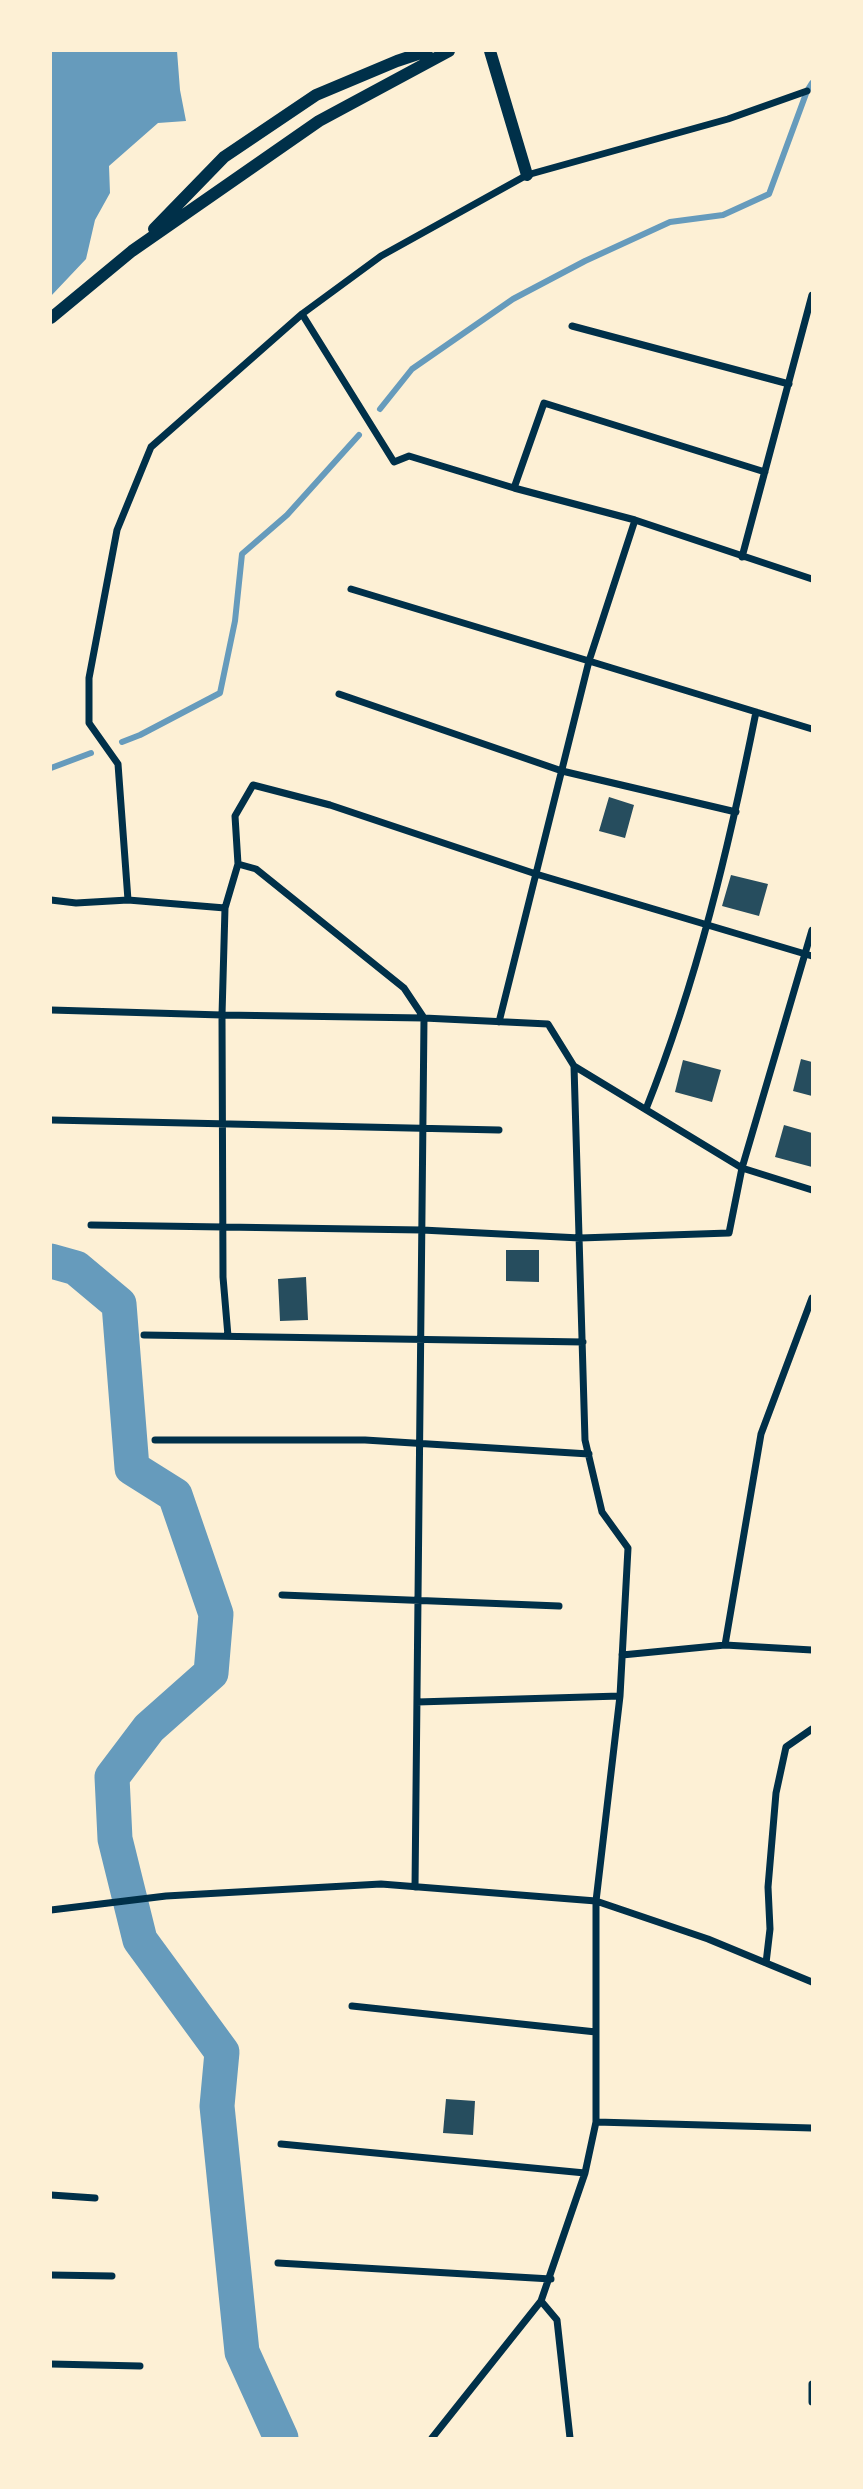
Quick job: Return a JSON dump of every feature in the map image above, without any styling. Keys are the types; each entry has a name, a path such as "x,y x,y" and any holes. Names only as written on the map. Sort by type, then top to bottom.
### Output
{"street":[{"path":"132,251 224,157 316,94 427,51"},
{"path":"51,318 132,251 319,121 449,51"},
{"path":"490,51 527,175"},
{"path":"128,900 118,764 89,723 89,678 117,530 150,447 302,314 381,256 527,175 728,119 807,91"},
{"path":"742,557 812,295"},
{"path":"302,314 394,462 409,456 514,488 635,520 812,579"},
{"path":"572,327 789,384"},
{"path":"514,488 544,403 765,472"},
{"path":"499,1022 589,661 635,520"},
{"path":"351,589 812,729"},
{"path":"339,694 562,771 736,811"},
{"path":"646,1110 672,1044 706,924 736,811 756,712"},
{"path":"228,1336 223,1277 222,1015 225,908 238,864 235,816 253,785 330,805 536,874 809,955"},
{"path":"238,864 256,869 404,988 424,1018 415,1887"},
{"path":"51,900 76,903 128,900 225,908"},
{"path":"90,1225 422,1230 580,1238 729,1233 742,1168 809,955 812,930"},
{"path":"51,1010 424,1018 548,1024 575,1066 742,1168 812,1190"},
{"path":"432,2438 541,2301 585,2173 596,2122 596,1901 620,1696 628,1548 602,1512 586,1440 575,1066"},
{"path":"51,1120 499,1130"},
{"path":"725,1645 761,1434 812,1298"},
{"path":"144,1335 583,1342"},
{"path":"155,1440 365,1440 589,1454"},
{"path":"282,1595 559,1606"},
{"path":"622,1655 725,1645 812,1650"},
{"path":"417,1702 620,1696"},
{"path":"766,1963 771,1929 768,1887 776,1793 786,1747 812,1729"},
{"path":"51,1910 166,1896 381,1884 596,1901 708,1939 812,1982"},
{"path":"352,2006 596,2032"},
{"path":"596,2122 812,2127"},
{"path":"281,2144 585,2173"},
{"path":"51,2195 95,2198"},
{"path":"278,2263 551,2278"},
{"path":"51,2275 112,2276"},
{"path":"541,2301 557,2320 570,2438"},
{"path":"51,2364 139,2366"},
{"path":"812,2384 812,2402"}],"water":[{"path":"51,51 177,51 186,121 158,123 109,166 110,193 95,220 86,259 51,296"}],"building":[{"path":"609,797 634,805 625,838 599,831"},
{"path":"731,875 768,884 759,916 722,906"},
{"path":"801,1059 812,1062 812,1096 793,1091"},
{"path":"683,1060 721,1070 712,1102 675,1092"},
{"path":"784,1125 812,1133 812,1167 775,1157"},
{"path":"506,1250 539,1250 539,1282 506,1281"},
{"path":"306,1277 308,1320 280,1321 278,1279"},
{"path":"446,2099 475,2101 473,2135 443,2133"}],"waterway":[{"path":"380,409 412,369 513,299 585,261 670,222 723,215 769,194 812,83"},
{"path":"122,742 220,693 235,621 242,554 287,515 359,435"},
{"path":"51,768 91,753"},
{"path":"51,1261 76,1268 119,1304 132,1468 175,1495 216,1614 211,1673 149,1728 112,1777 115,1839 140,1940 222,2052 217,2106 242,2352 281,2438"}]}
